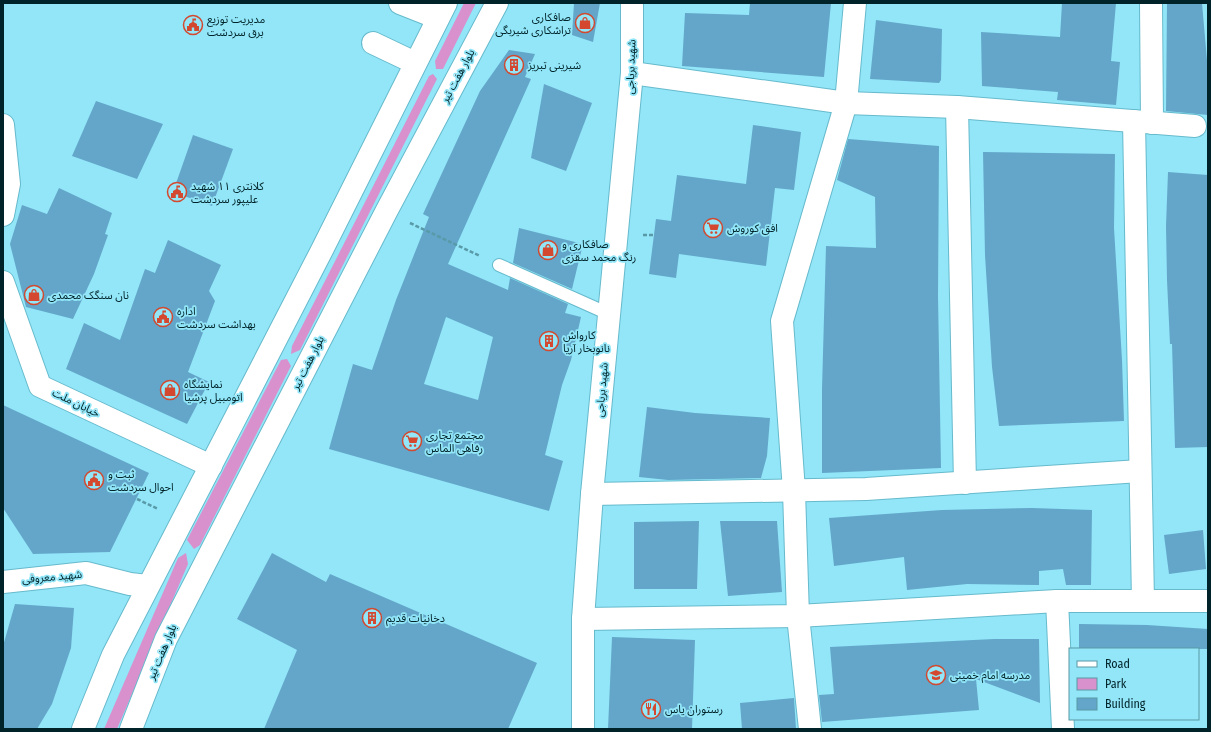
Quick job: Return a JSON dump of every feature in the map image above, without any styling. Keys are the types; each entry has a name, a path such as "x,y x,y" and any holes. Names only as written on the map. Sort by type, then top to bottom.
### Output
{"street":[{"path":"84,729 113,655 211,466 442,11 400,3"},
{"name":"بلوار هفت تیر","path":"131,729 166,639 386,212 497,3"},
{"name":"شهید بریاجی","path":"583,729 583,619 592,494 632,73 632,3"},
{"path":"810,729 798,616 794,491 782,321 846,103 855,3"},
{"path":"1143,601 1140,471 1143,122 1151,3"},
{"path":"373,43 416,63"},
{"path":"632,73 846,103 957,107 1195,126"},
{"path":"957,107 965,483"},
{"path":"3,126 9,184 3,214"},
{"name":"خیابان ملت","path":"3,282 8,310 40,386 211,466"},
{"path":"592,494 866,489 1140,471"},
{"name":"شهید معروفی","path":"3,582 86,573 130,584 148,586"},
{"path":"583,619 798,616 1057,601 1208,601"},
{"path":"1057,601 1063,729"}],"lane":[{"path":"499,265 609,314"}],"path":[{"path":"386,212 499,265"}],"green space":[{"path":"464,3 476,3 443,69 436,69 435,61"},
{"path":"433,74 437,79 300,350 291,354 292,346 429,76"},
{"path":"287,359 291,366 200,545 194,549 187,540 281,360"},
{"path":"186,553 188,564 117,729 104,729 178,558"}],"building":[{"name":"صافکاری تراشکاری شیربگی","path":"574,3 600,3 593,42 572,35"},
{"path":"750,3 831,3 824,77 682,66 685,13 749,15"},
{"path":"1062,3 1116,3 1111,61 1120,62 1116,105 1057,100 1058,92 982,86 981,32 1060,37"},
{"path":"1167,3 1202,3 1208,72 1208,115 1166,111"},
{"path":"876,20 942,29 941,80 939,83 870,79"},
{"path":"509,50 535,54 525,77 531,79 448,264 508,290 510,278 568,304 565,313 581,317 571,360 562,385 545,455 563,461 549,511 329,449 353,364 372,370 396,300 429,217 423,214 480,91","holes":["446,317 493,337 478,400 424,384"]},
{"path":"544,84 592,103 566,171 531,158"},
{"path":"96,101 163,124 137,179 72,156"},
{"name":"افق کوروش","path":"753,125 801,132 794,190 775,188 766,266 679,254 676,278 649,274 656,219 671,221 677,175 746,184"},
{"path":"193,135 233,149 212,206 173,192"},
{"path":"848,139 939,146 938,296 941,468 822,473 822,389 826,246 876,248 875,197 837,180"},
{"path":"983,152 1115,154 1114,228 1124,421 999,426 992,367 985,255"},
{"path":"1168,172 1208,175 1208,447 1175,448 1172,344 1170,344 1167,280 1166,226"},
{"path":"59,188 112,213 105,234 108,235 94,274 73,319 26,307 10,244 22,205 47,214"},
{"name":"صافکاری و رنگ محمد سقزی","path":"519,228 583,244 572,289 513,263"},
{"path":"168,240 221,265 209,291 215,301 188,372 209,382 187,424 66,369 84,323 120,340 145,269 155,273"},
{"path":"3,405 149,473 110,552 33,554 3,508"},
{"path":"647,407 695,413 770,418 767,456 761,478 668,480 639,477"},
{"path":"1032,508 1092,510 1091,585 1066,585 1063,569 1039,571 1039,585 967,584 907,590 904,557 834,566 829,518 942,510"},
{"path":"699,521 697,589 634,589 634,522"},
{"path":"720,521 777,521 782,592 728,596"},
{"path":"1203,530 1206,569 1169,574 1164,535"},
{"name":"دخانیات قدیم","path":"272,553 326,582 330,574 537,663 508,729 264,729 297,650 237,619"},
{"path":"15,604 74,608 71,648 52,704 37,729 3,729 3,646"},
{"path":"1079,624 1147,625 1208,629 1208,649 1079,648"},
{"path":"612,637 695,640 692,729 608,729"},
{"name":"مدرسه امام خمینی","path":"994,639 1039,639 1040,703 976,679 979,710 822,722 819,695 834,694 830,647"},
{"path":"794,698 796,729 742,729 740,703"}],"place":[{"name":"صافکاری تراشکاری شیربگی","path":"585,23"},
{"name":"مدیریت توزیع برق سردشت","path":"193,25"},
{"name":"شیرینی تبریز","path":"514,65"},
{"name":"کلانتری ۱۱ شهید علیپور سردشت","path":"177,192"},
{"name":"افق کوروش","path":"713,228"},
{"name":"صافکاری و رنگ محمد سقزی","path":"548,250"},
{"name":"نان سنگک محمدی","path":"34,295"},
{"name":"اداره بهداشت سردشت","path":"163,317"},
{"name":"کارواش نانوبخار آریا","path":"549,341"},
{"name":"نمایشگاه اتومبیل پرشیا","path":"170,390"},
{"name":"مجتمع تجاری رفاهی الماس","path":"412,441"},
{"name":"ثبت و احوال سردشت","path":"94,480"},
{"name":"دخانیات قدیم","path":"372,618"},
{"name":"مدرسه امام خمینی","path":"936,675"},
{"name":"رستوران یاس","path":"651,709"}]}
